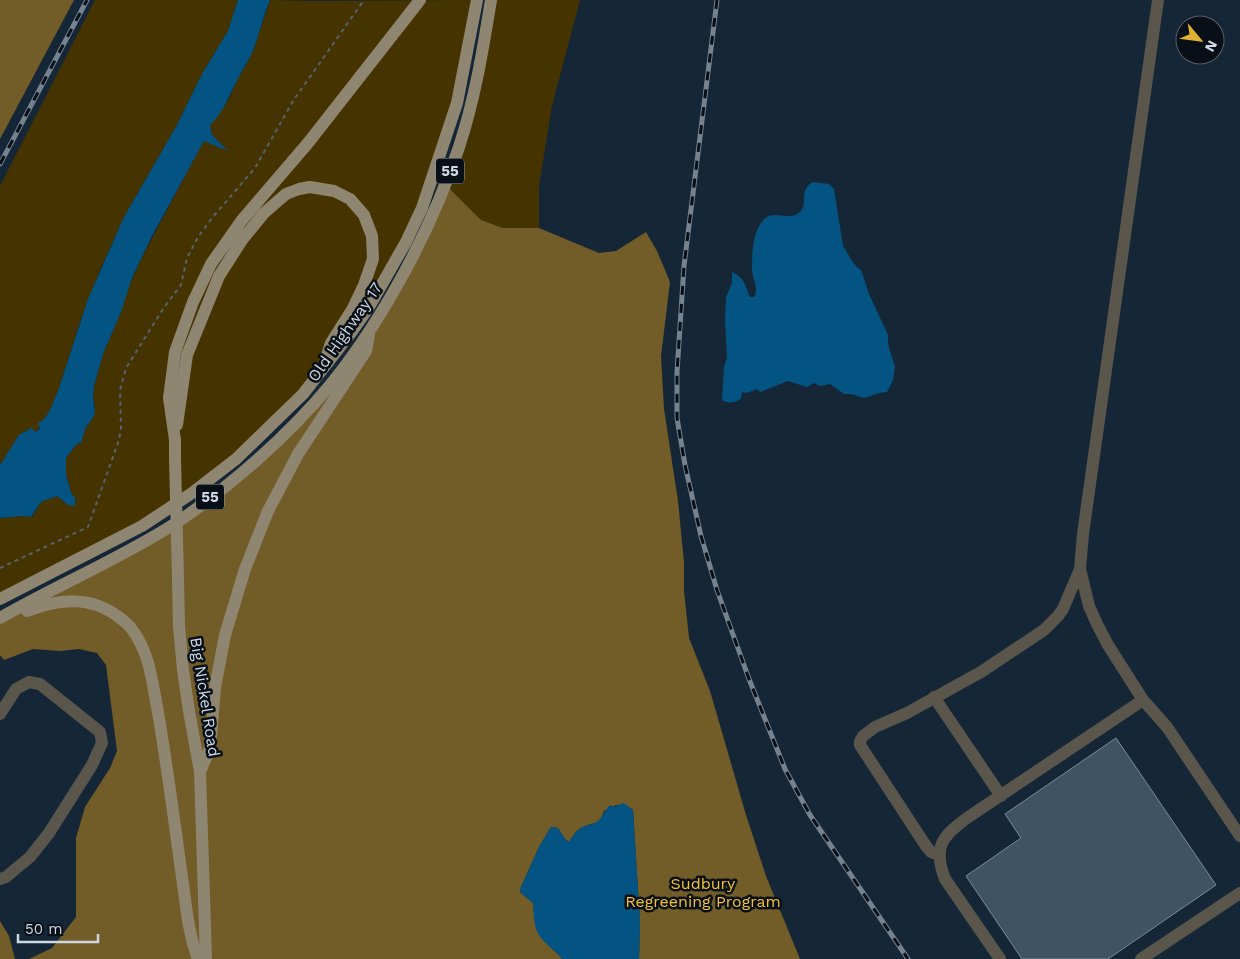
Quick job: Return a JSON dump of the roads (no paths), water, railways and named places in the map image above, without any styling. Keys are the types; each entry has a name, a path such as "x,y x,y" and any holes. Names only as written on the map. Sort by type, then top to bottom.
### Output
{"main road":[{"path":"175,440 169,398 175,352 193,302 211,264 242,220 308,143 420,0"},
{"name":"Old Highway 17","path":"0,599 142,526 192,493 236,459 304,394 350,334 385,280 422,208 457,103 477,0"},
{"name":"Old Highway 17","path":"4,616 176,522 217,492 284,435 331,384 371,328 406,270 446,185 460,145 471,102 491,0"},
{"path":"175,440 187,355 219,276 242,240 270,207 286,194 310,187 342,194 354,203 369,224 373,247 372,259 364,285 352,310 331,343 321,372"},
{"path":"200,772 210,748 215,688 225,635 245,569 280,486 298,454 366,351 371,328"},
{"name":"Big Nickel Road","path":"175,440 179,626 183,670 200,772 206,959"},
{"path":"4,616 20,613 52,602 69,600 88,602 101,606 131,627 150,668 161,725 189,922 198,959"}],"street":[{"path":"939,855 931,852 926,846 860,745 860,741 863,736 875,727 907,713 981,672 1044,630 1063,609 1080,569 1083,534 1158,0"},
{"path":"1080,569 1089,606 1108,645 1144,700 1167,727 1240,836"},
{"path":"0,714 16,689 29,682 40,684 100,732 102,743 92,764 49,833 30,857 0,879"},
{"path":"934,697 1001,796"},
{"path":"1000,959 946,879 940,866 941,844 950,830 1144,700"},
{"path":"1141,959 1240,893"}],"water":[{"path":"238,0 270,0 251,56 223,109 210,125 212,135 228,151 204,141 152,236 132,278 121,312 103,354 94,386 95,414 85,429 82,441 75,446 66,458 66,474 71,493 75,498 75,506 68,505 57,496 41,502 31,517 0,518 0,465 19,435 31,428 36,432 40,428 38,423 49,412 58,391 88,299 124,217 177,125 202,74 228,31"},
{"path":"813,182 829,184 834,189 843,246 853,262 861,270 869,294 888,335 888,344 895,367 893,380 887,392 864,398 844,394 830,384 820,386 814,383 807,387 788,381 760,392 757,389 747,393 742,392 741,399 734,402 722,400 724,367 727,358 726,297 732,283 732,272 742,280 750,297 754,297 756,286 752,271 752,255 757,229 768,216 791,216 800,212 804,205 806,189"},
{"path":"623,803 633,810 640,923 639,959 562,959 539,935 535,924 533,903 520,892 521,887 539,847 551,827 558,828 569,842 578,830 598,821 610,805 614,807"}],"railway":[{"path":"0,164 87,0"},
{"path":"717,0 684,266 677,372 677,418 685,465 701,536 717,590 749,679 785,769 810,815 908,959"}],"park label":[{"name":"Sudbury Regreening Program","path":"703,892"}]}
